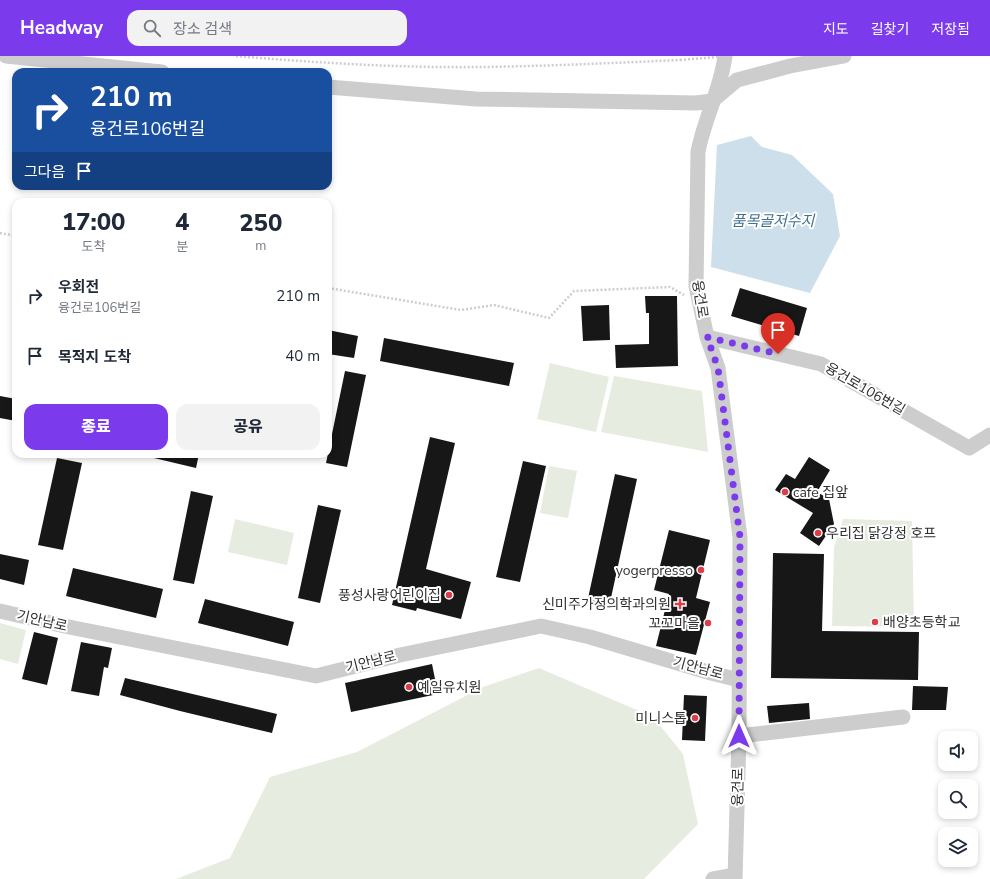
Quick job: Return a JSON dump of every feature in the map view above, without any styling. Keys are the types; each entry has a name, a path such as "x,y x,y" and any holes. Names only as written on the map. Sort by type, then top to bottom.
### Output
{"street":[{"path":"6,56 123,68"},
{"name":"융건로","path":"725,56 723,73 701,134 698,152 696,286 707,337 718,368 740,537 740,680 735,877"},
{"path":"332,88 476,99 696,103 712,101 737,80 790,66 844,56"},
{"name":"융건로106번길","path":"707,337 821,364 969,448 990,435"},
{"name":"기안남로","path":"0,611 69,627 316,676 400,655 541,626 590,637 711,673 740,680"},
{"path":"739,736 903,717"},
{"path":"713,879 735,877"}],"path":[{"path":"236,56 319,63 481,67 552,66 680,60 729,56"},
{"path":"0,233 12,235"},
{"path":"332,289 461,310 494,305 549,318 574,291 670,287 700,304"}],"shaded area":[{"path":"550,363 609,377 596,432 537,419"},
{"path":"614,376 702,391 708,452 601,432"},
{"path":"549,466 577,471 568,518 540,513"},
{"path":"235,519 294,533 287,565 228,552"},
{"path":"843,519 912,521 914,627 832,626 834,547"},
{"path":"0,623 26,630 18,664 0,659"},
{"path":"539,668 653,717 683,754 698,824 644,879 176,879 230,858 270,777 357,752 483,687"}],"water":[{"name":"품목골저수지","path":"751,136 762,147 792,155 833,194 840,236 810,293 711,267 717,145"}],"building":[{"path":"740,288 807,308 799,336 731,316"},
{"path":"645,296 677,296 678,366 616,368 615,345 649,344 649,313 646,313"},
{"path":"609,305 610,340 583,341 581,306"},
{"path":"332,331 358,336 354,358 332,355"},
{"path":"384,338 514,363 509,386 380,361"},
{"path":"345,371 366,375 347,467 326,463 327,458 332,458 332,434"},
{"path":"0,396 12,398 12,420 0,418"},
{"path":"430,437 455,443 426,569 471,582 461,619 417,608 416,611 392,605"},
{"path":"809,457 830,470 817,492 829,499 834,524 819,546 800,533 813,513 775,490 786,474 795,479"},
{"path":"57,458 82,463 63,550 38,545"},
{"path":"154,458 198,458 196,468"},
{"path":"523,461 546,466 520,582 496,577"},
{"path":"615,474 637,479 609,607 587,603"},
{"path":"191,491 213,496 194,584 173,580"},
{"path":"318,505 341,510 320,603 298,598"},
{"path":"669,530 710,540 696,598 710,602 696,655 656,646 669,594 654,590"},
{"name":"배양초등학교","path":"773,553 824,554 822,631 919,632 918,680 771,678"},
{"path":"0,554 29,560 24,585 0,579"},
{"path":"73,568 163,589 156,618 66,596"},
{"path":"205,599 294,622 288,646 198,623"},
{"path":"34,632 58,638 47,685 22,679"},
{"path":"81,642 112,648 108,668 104,667 99,696 71,691"},
{"path":"432,664 438,694 351,712 345,683"},
{"path":"125,678 277,714 272,733 120,695"},
{"path":"913,686 948,687 946,710 912,710"},
{"name":"미니스톱","path":"684,695 707,696 705,741 682,740"},
{"path":"809,703 810,719 769,723 767,706"}],"place":[{"name":"cafe 집앞","path":"785,492"},
{"name":"우리집 닭강정 호프","path":"818,533"},
{"name":"yogerpresso","path":"701,570"},
{"name":"풍성사랑어린이집","path":"449,595"},
{"name":"신미주가정의학과의원","path":"680,604"},
{"name":"배양초등학교","path":"875,622"},
{"name":"꼬꼬마을","path":"708,623"},
{"name":"예일유치원","path":"409,687"},
{"name":"미니스톱","path":"695,718"}],"route":[{"path":"739,736 740,537 735,493 729,469 718,368 707,337 778,354"}]}
